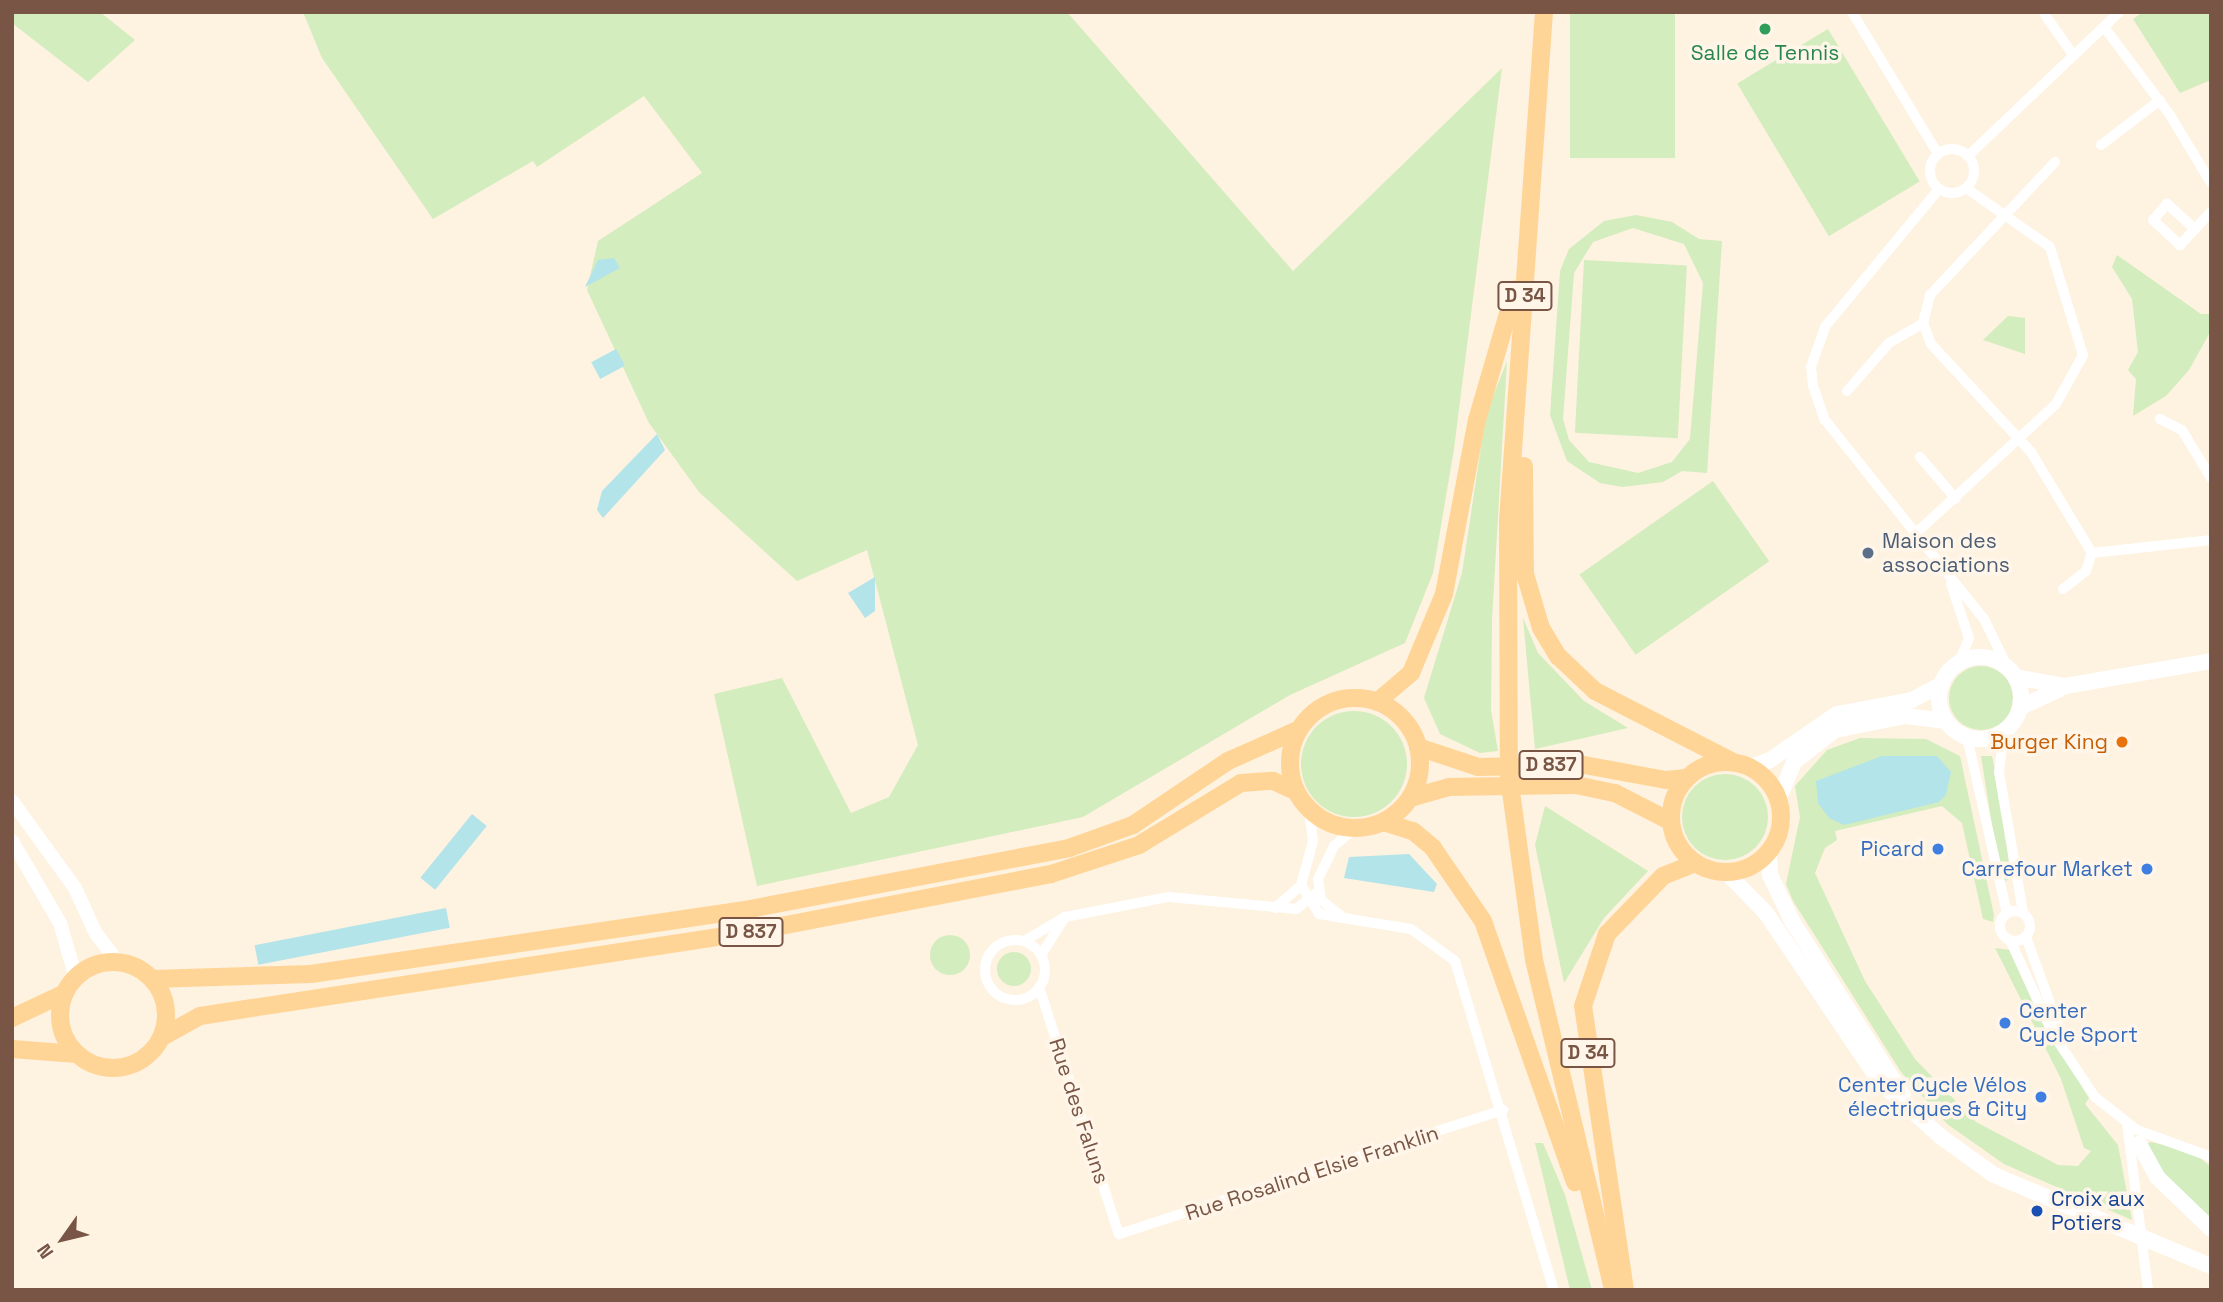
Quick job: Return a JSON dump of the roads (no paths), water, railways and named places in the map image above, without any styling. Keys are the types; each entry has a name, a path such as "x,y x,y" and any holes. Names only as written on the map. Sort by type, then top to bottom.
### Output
{"main road":[{"name":"D 34","path":"1544,12 1521,385 1508,520 1507,728 1513,823 1544,1007 1613,1290"},
{"path":"1377,702 1411,673 1451,572 1472,443 1511,318 1530,206"},
{"path":"1521,385 1522,547 1541,628 1566,666 1595,691 1742,765 1779,801"},
{"path":"2065,686 2012,672 1984,657 1959,663 1942,684 1912,700 1837,714 1770,760 1742,765 1709,764 1686,778 1674,797 1670,821 1678,845 1695,863 1727,873 1766,913 1880,1082 1918,1117 1994,1175 2105,1225 2211,1266"},
{"path":"1727,873 1750,867 1769,851 1780,827 1779,801 1794,762 1835,730 1906,716 1946,721 1967,737 2004,732 2021,707 2065,686 2211,661"},
{"path":"2012,672 2021,707"},
{"path":"1942,684 1946,721"},
{"path":"1377,702 1401,717 1418,747 1419,774 1410,798 1383,822 1354,829 1309,810 1295,791 1289,760 1298,730 1330,703 1377,702"},
{"name":"D 837","path":"152,979 311,974 750,909 1069,848 1133,825 1228,761 1298,730"},
{"name":"D 837","path":"1418,747 1478,767 1584,765 1665,780 1686,778"},
{"name":"D 837","path":"162,1037 200,1016 750,932 1051,874 1139,845 1241,783 1273,781 1295,791"},
{"name":"D 837","path":"1410,798 1448,788 1576,785 1615,793 1670,821"},
{"path":"1383,822 1413,831 1433,848 1483,921 1563,1140 1605,1290"},
{"path":"1769,851 1770,875 1792,921 1918,1117"},
{"name":"D 34","path":"1625,1290 1583,1006 1607,934 1663,876 1695,863"},
{"path":"12,1018 118,962 152,979 164,1001 162,1037 146,1057 123,1068 98,1066 76,1054 12,1049"},
{"path":"70,985 63,1031 76,1054"},
{"path":"2138,1137 2157,1177 2211,1228"}],"street":[{"path":"1852,12 1938,153"},
{"path":"1968,156 2119,12"},
{"path":"2045,15 2074,55"},
{"path":"2104,27 2160,100 2211,183"},
{"path":"2101,145 2160,100"},
{"path":"1939,190 1930,172 1938,153 1950,149 1968,156 1974,169 1966,188"},
{"path":"2055,162 1930,295 1923,323 1931,344 2020,439 2092,553"},
{"path":"1914,535 1976,481 2056,404 2082,355 2050,247 1966,188 1939,190 1825,327 1811,367 1825,420 1914,535 1984,619 2012,672"},
{"path":"2195,229 2211,212"},
{"path":"1847,391 1889,343 1923,323"},
{"path":"2160,419 2182,430 2211,478"},
{"path":"1920,457 1956,499"},
{"path":"2092,553 2211,540"},
{"path":"2063,589 2086,571 2092,553"},
{"path":"1934,559 1965,610 1969,638 1959,663"},
{"path":"2004,732 1998,772 2023,913 2031,923 2026,937 2072,1061"},
{"path":"1967,737 2007,913 2000,926 2010,940 2072,1061 2095,1097 2127,1123 2138,1137 2211,1157"},
{"path":"12,801 75,888 94,932 118,962"},
{"path":"1275,908 1301,885 1313,841 1309,810"},
{"path":"1065,918 1041,955 1039,987 1009,999 986,978 992,950 1007,940 1024,941 1065,918 1169,897 1275,908 1308,904 1318,892 1322,865 1354,829"},
{"path":"12,841 60,923 70,985"},
{"path":"1301,885 1308,904 1319,914 1411,929 1447,951 1466,982 1554,1290"},
{"path":"1318,892 1343,917"},
{"path":"2007,913 2023,913"},
{"path":"2010,940 2026,937"},
{"path":"1024,941 1041,955"},
{"name":"Rue des Faluns","path":"1039,987 1119,1234"},
{"name":"Rue Rosalind Elsie Franklin","path":"1119,1234 1504,1110"},
{"path":"2127,1123 2148,1290"},
{"path":"2130,1162 2138,1137"}],"water":[{"path":"614,258 620,268 585,287 598,260"},
{"path":"616,349 625,366 600,379 591,362"},
{"path":"657,434 665,450 603,518 597,510 602,491"},
{"path":"875,577 875,611 865,618 848,593"},
{"path":"1882,756 1937,756 1951,772 1946,795 1939,802 1844,825 1829,818 1818,803 1816,781"},
{"path":"472,814 487,826 435,890 420,878"},
{"path":"1409,854 1437,884 1434,892 1344,878 1349,857"},
{"path":"446,908 450,928 258,965 255,945"}],"place":[{"name":"Salle de Tennis","path":"1765,29"},
{"name":"Maison des associations","path":"1868,553"},
{"name":"Burger King","path":"2122,742"},
{"name":"Picard","path":"1938,849"},
{"name":"Carrefour Market","path":"2147,869"},
{"name":"Center Cycle Sport","path":"2005,1023"},
{"name":"Center Cycle Vélos électriques & City","path":"2041,1097"},
{"name":"Croix aux Potiers","path":"2037,1211"}]}
